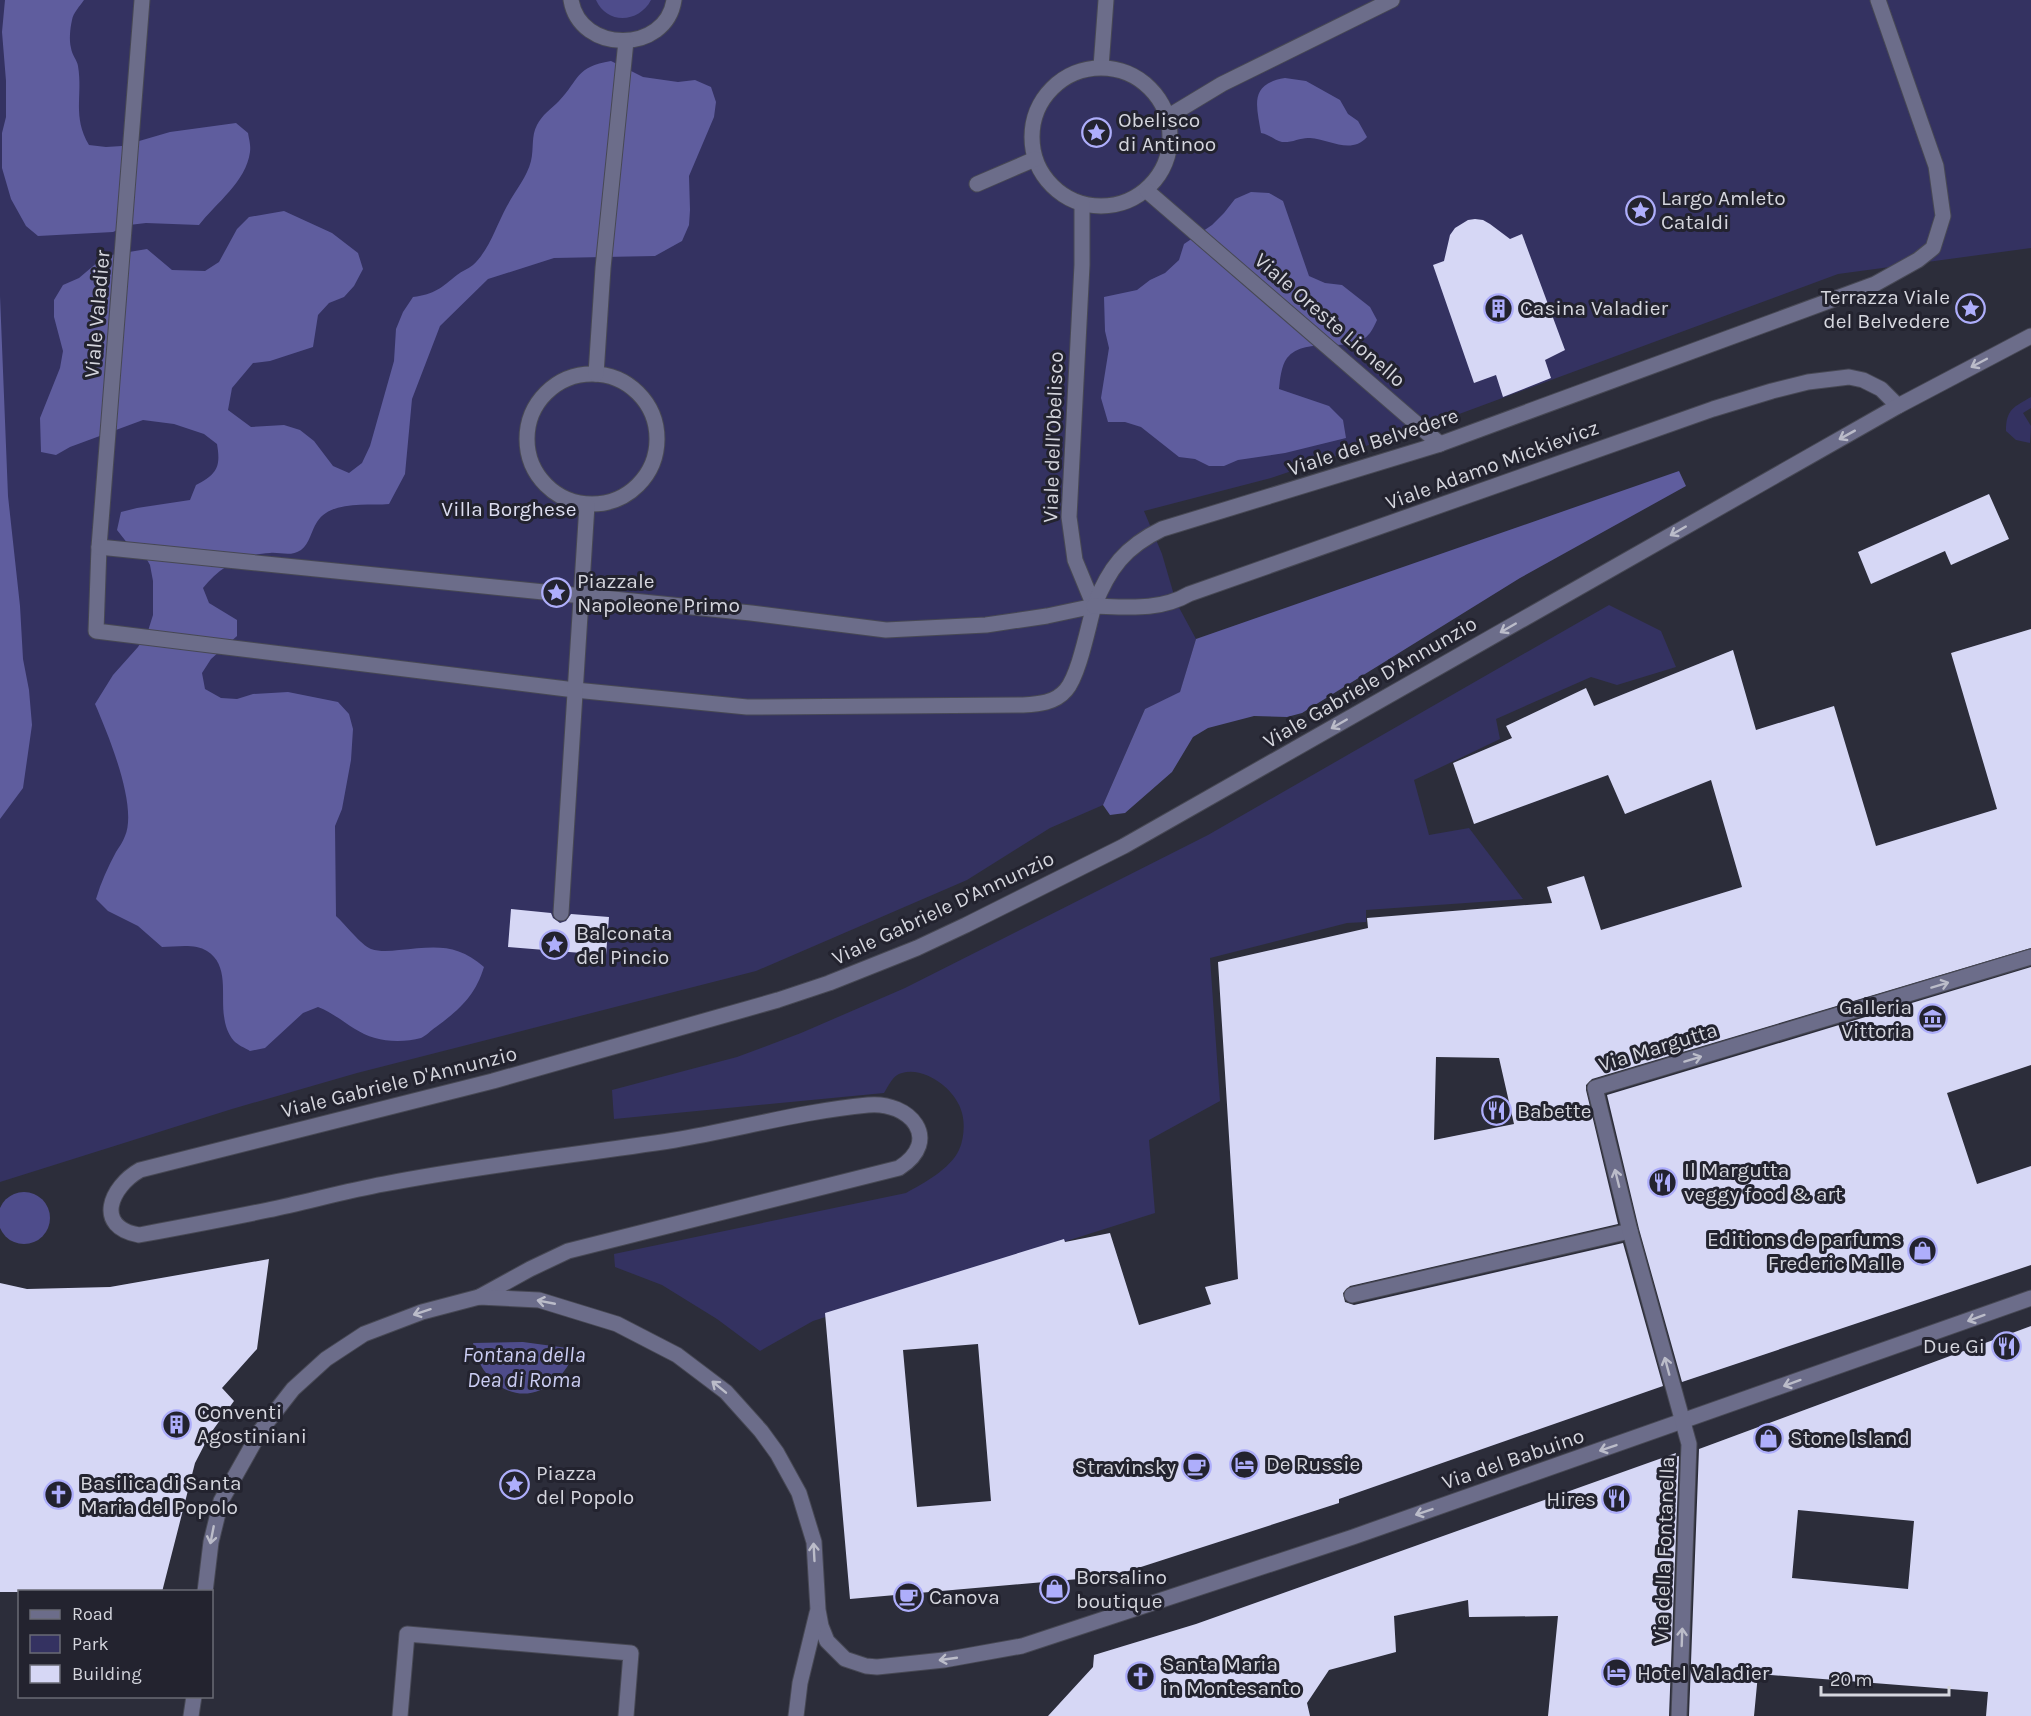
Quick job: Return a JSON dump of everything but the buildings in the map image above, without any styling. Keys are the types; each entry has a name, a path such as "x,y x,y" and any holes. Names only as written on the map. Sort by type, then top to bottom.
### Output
{"street":[{"name":"Viale Valadier","path":"142,0 99,547 96,632 576,690"},
{"path":"571,0 580,21 593,33 609,40 626,41 642,38 655,30 666,19 674,0"},
{"path":"1101,67 1106,0"},
{"path":"1169,116 1222,84 1392,0"},
{"name":"Viale del Belvedere","path":"576,690 747,706 1041,704 1053,700 1066,691 1073,678 1102,586 1119,560 1137,543 1162,529 1440,444 1875,284 1918,260 1934,248 1943,216 1936,166 1878,0"},
{"path":"596,374 603,268 626,41"},
{"path":"1101,67 1130,72 1153,89 1169,116 1172,142 1164,169 1148,191 1128,202 1104,207 1082,204 1061,195 1045,179 1035,159 1031,133 1038,108 1053,86 1075,72 1101,67"},
{"path":"977,184 1035,159"},
{"name":"Viale Oreste Lionello","path":"1148,191 1440,444"},
{"name":"Viale dell'Obelisco","path":"1082,204 1082,265 1069,517 1075,560 1094,606"},
{"path":"1898,406 2031,336"},
{"path":"596,374 616,378 633,388 647,404 655,423 657,443 648,472 627,495 608,503 587,505 567,501 550,490 536,474 528,456 526,435 531,415 541,397 556,384 575,375 596,374"},
{"name":"Viale Adamo Mickievicz","path":"1094,606 1156,606 1176,602 1189,594 1701,413 1808,382 1849,377 1863,380 1881,389 1898,406"},
{"name":"Viale Gabriele D'Annunzio","path":"479,1297 568,1251 899,1168 909,1162 918,1149 921,1138 918,1126 906,1115 886,1105 855,1106 677,1139 498,1164 394,1182 269,1210 139,1235 127,1233 116,1225 112,1214 113,1198 119,1186 140,1170 493,1081 778,1000 830,983 917,948 966,926 1124,846 1898,406"},
{"path":"561,914 587,505"},
{"path":"99,547 752,613 886,630 986,625 1094,606"},
{"name":"Via Margutta","path":"1683,1422 1630,1231 1595,1088 2031,957"},
{"path":"1352,1295 1630,1231"},
{"path":"205,1590 211,1542 221,1501 255,1440 274,1412 293,1389 326,1359 364,1334 422,1312 479,1297 539,1300 617,1324 677,1355 726,1392 767,1438 777,1453 799,1493 814,1542 818,1610 798,1694 796,1716"},
{"name":"Via del Babuino","path":"818,1610 827,1641 835,1651 845,1659 866,1666 934,1661 1022,1647 1353,1537 2031,1298"},
{"name":"Via della Fontanella","path":"1679,1716 1689,1444 1683,1422"},
{"path":"400,1716 407,1634 631,1653 626,1716"},
{"path":"191,1716 194,1698"}],"green space":[{"name":"Villa Borghese","path":"0,0 2031,0 2031,248 1838,274 1443,420 1271,478 1144,511 1162,554 1176,602 1196,639 1180,693 1145,709 1103,805 1050,828 967,880 756,971 357,1073 232,1109 0,1182"},
{"path":"2031,397 2031,408 2023,413 2031,426 2030,443 2016,440 2006,431 2006,424 2009,413"},
{"path":"1609,605 1661,631 1676,667 1617,685 1591,677 1496,719 1500,739 1414,780 1429,835 1469,828 1523,899 1366,910 1366,922 1347,923 1210,958 1220,1101 1149,1140 1155,1213 813,1321 760,1351 717,1319 662,1285 615,1267 614,1254 906,1193 936,1175 955,1157 961,1146 964,1127 963,1117 954,1096 939,1082 921,1073 902,1073 896,1076 884,1093 614,1119 612,1090 737,1057 801,1033 905,988 1208,835"}],"shaded area":[{"path":"5,0 84,0 73,17 70,42 78,66 79,115 89,145 122,146 170,132 236,123 248,133 250,152 243,173 199,225 146,223 129,225 113,232 38,236 26,226 11,199 2,168 2,133 6,117 2,32"},
{"path":"611,61 643,77 678,82 695,80 711,87 716,102 714,117 689,176 689,225 682,241 655,256 554,258 488,279 440,326 412,399 405,474 389,504 340,507 331,510 317,522 301,550 289,554 260,554 241,559 216,574 203,588 209,603 237,620 237,636 211,659 202,673 205,689 221,698 237,699 253,694 288,692 338,702 349,714 353,729 351,760 342,809 335,826 336,916 371,949 385,951 444,948 464,953 484,967 476,986 466,1001 421,1038 398,1041 375,1038 360,1032 318,1007 303,1013 265,1048 250,1051 234,1041 227,1030 223,1006 223,981 216,959 207,951 197,947 162,947 138,926 108,911 96,899 107,869 124,838 128,823 128,807 120,770 95,704 113,675 138,647 148,631 153,615 153,581 150,565 142,551 128,544 117,530 121,512 190,500 196,485 209,477 216,469 217,444 204,434 174,424 143,420 70,447 56,455 41,452 40,418 60,368 63,351 54,317 54,300 63,285 79,278 105,256 147,249 172,270 205,271 219,262 237,229 249,217 284,211 332,233 358,253 363,269 354,286 344,297 329,303 318,315 313,347 270,361 253,363 232,388 228,410 251,427 284,425 300,430 314,441 333,466 349,473 362,463 370,446 394,361 396,329 403,312 413,297 437,290 479,259 527,173 532,156 535,129 539,121 584,70"},
{"path":"1285,78 1306,81 1340,100 1348,114 1358,121 1367,137 1354,145 1340,145 1310,138 1282,142 1261,133 1257,106 1260,91 1265,85"},
{"path":"1251,192 1269,193 1283,201 1309,276 1325,283 1342,285 1370,307 1377,320 1370,333 1362,340 1341,345 1306,347 1295,351 1287,358 1282,369 1279,389 1329,406 1343,420 1346,438 1285,453 1238,460 1224,466 1209,466 1195,459 1179,457 1141,427 1125,422 1108,422 1101,398 1109,348 1105,331 1104,297 1137,290 1150,280 1165,273 1179,260 1184,244 1212,225 1235,199"},
{"path":"0,296 8,496 20,606 23,659 32,725 23,788 0,819"},
{"path":"1679,471 1686,486 1520,578 1302,713 1287,717 1254,716 1208,728 1193,737 1172,772 1125,813 1110,815 1103,805 1145,709 1180,692 1196,639"}],"water":[{"path":"596,0 651,0 639,13 623,18 608,14"},
{"path":"19,1192 29,1192 39,1196 46,1203 50,1213 50,1223 46,1233 39,1240 29,1244 19,1244 9,1240 -1,1226 -1,1210 2,1203 9,1196"},
{"name":"Fontana della Dea di Roma","path":"523,1342 575,1349 569,1364 549,1385 524,1394 511,1392 498,1385 486,1373 473,1343"}],"place":[{"name":"Obelisco di Antinoo","path":"1097,132"},
{"name":"Largo Amleto Cataldi","path":"1640,210"},
{"name":"Casina Valadier","path":"1499,308"},
{"name":"Terrazza Viale del Belvedere","path":"1971,309"},
{"name":"Piazzale Napoleone Primo","path":"556,593"},
{"name":"Balconata del Pincio","path":"555,945"},
{"name":"Galleria Vittoria","path":"1933,1019"},
{"name":"Babette","path":"1496,1111"},
{"name":"Il Margutta veggy food & art","path":"1663,1182"},
{"name":"Editions de parfums Frederic Malle","path":"1923,1251"},
{"name":"Due Gi","path":"2006,1346"},
{"name":"Conventi Agostiniani","path":"176,1424"},
{"name":"Stone Island","path":"1769,1438"},
{"name":"De Russie","path":"1245,1464"},
{"name":"Stravinsky","path":"1197,1467"},
{"name":"Piazza del Popolo","path":"515,1485"},
{"name":"Basilica di Santa Maria del Popolo","path":"59,1495"},
{"name":"Hires","path":"1617,1499"},
{"name":"Borsalino boutique","path":"1055,1589"},
{"name":"Canova","path":"908,1597"},
{"name":"Hotel Valadier","path":"1616,1673"},
{"name":"Santa Maria in Montesanto","path":"1141,1676"}]}
